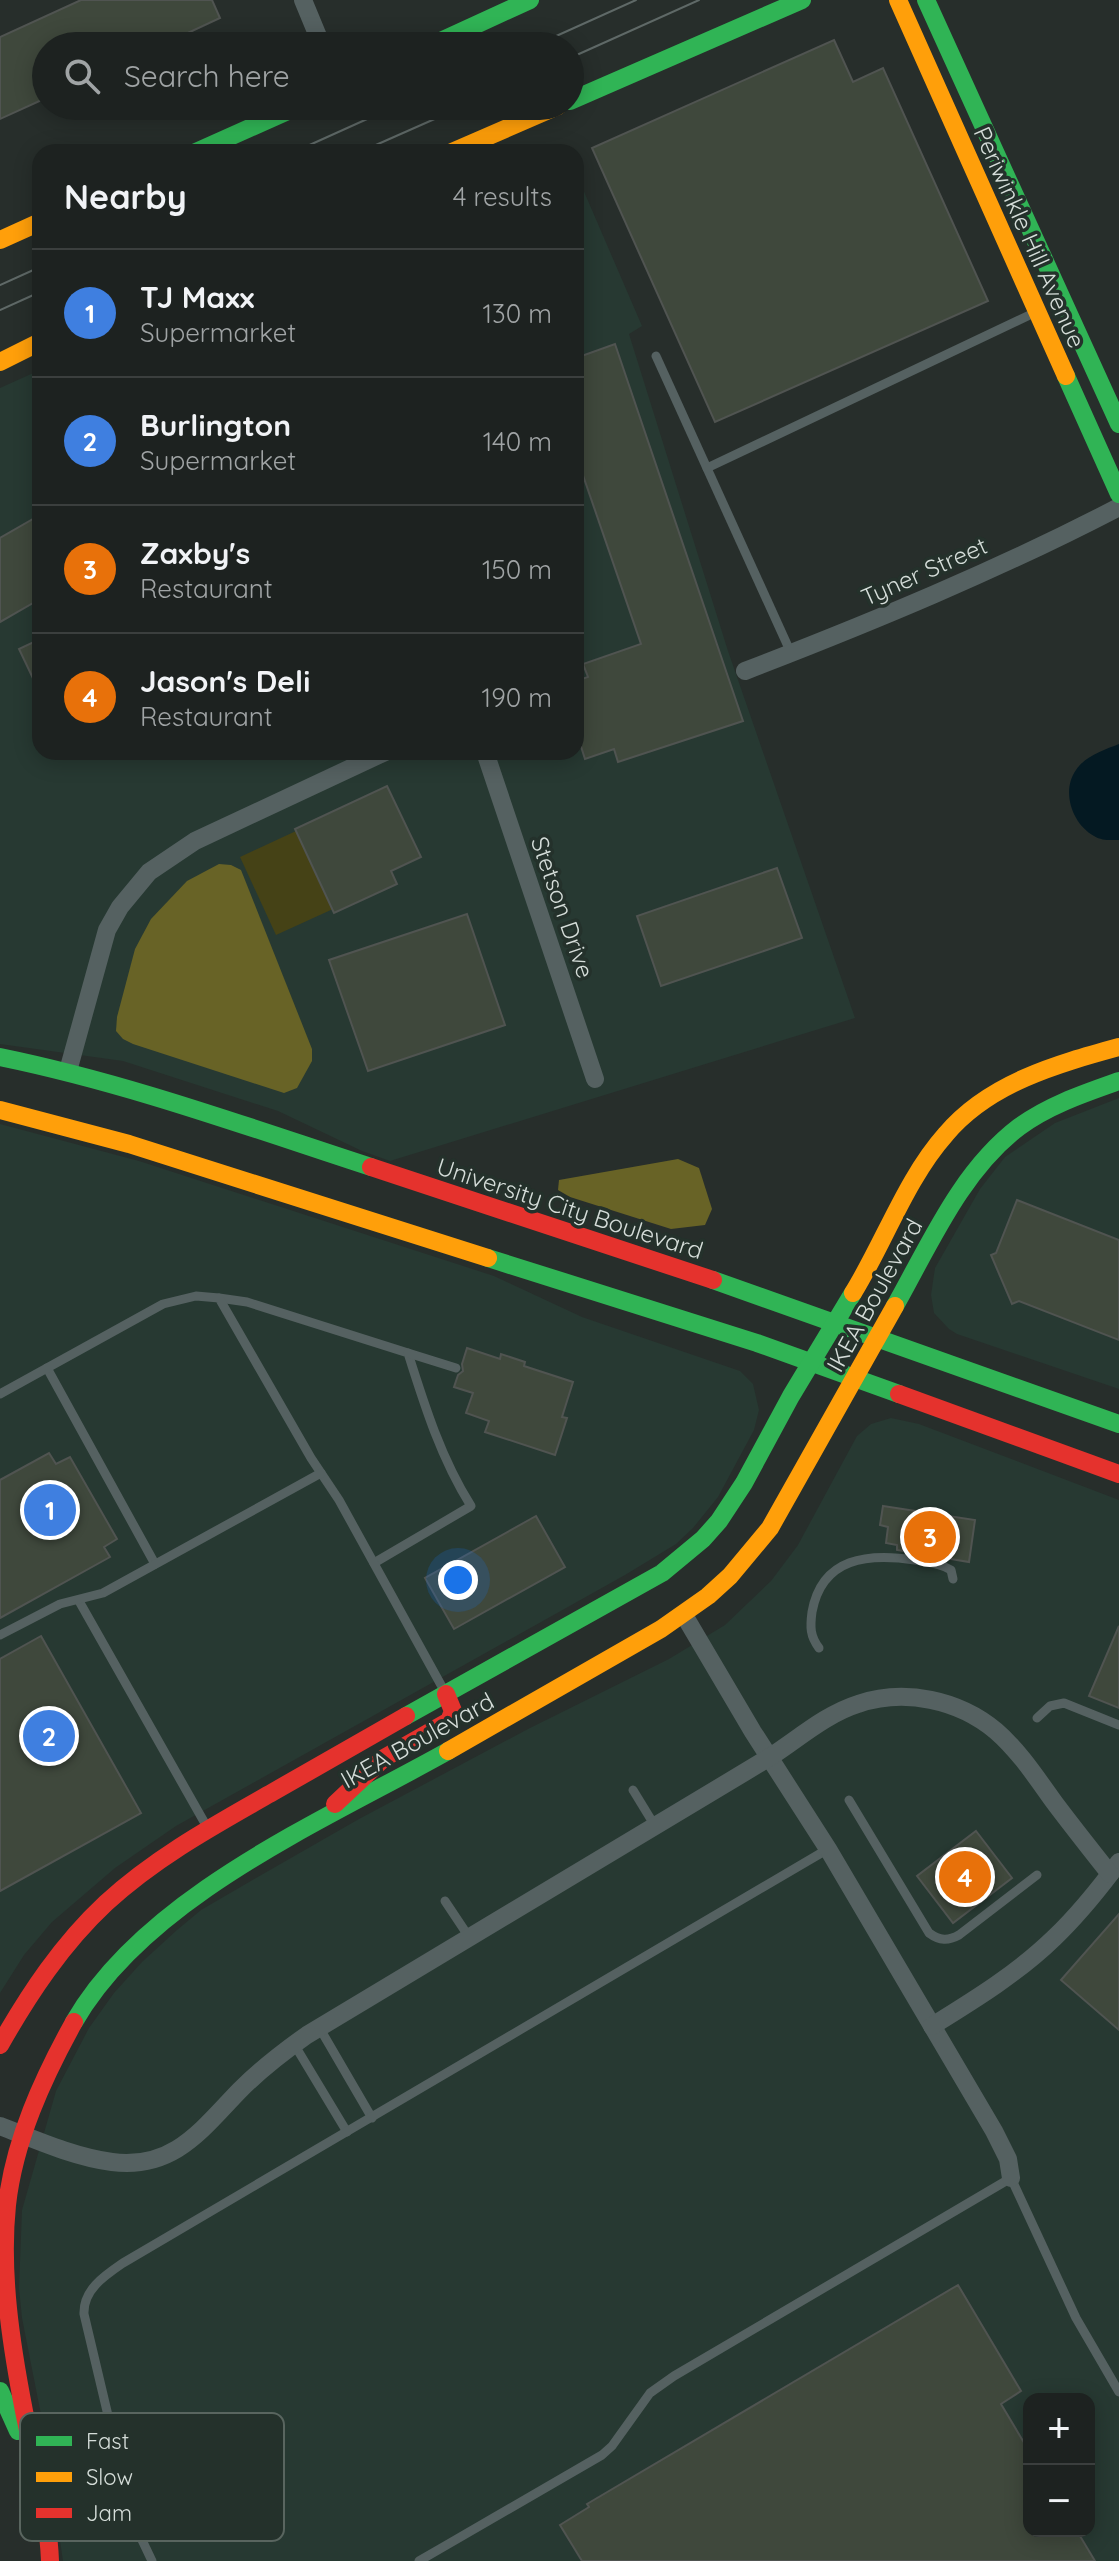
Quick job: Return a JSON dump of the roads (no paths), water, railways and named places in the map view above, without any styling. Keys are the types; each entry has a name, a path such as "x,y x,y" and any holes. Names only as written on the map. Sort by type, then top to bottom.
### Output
{"street":[{"path":"303,0 316,32"},
{"path":"460,32 530,0"},
{"path":"584,95 802,0"},
{"name":"Periwinkle Hill Avenue","path":"898,0 1119,494"},
{"name":"Periwinkle Hill Avenue","path":"926,0 1119,424"},
{"path":"214,144 268,120"},
{"path":"470,144 526,120"},
{"path":"0,240 32,226"},
{"path":"0,362 32,346"},
{"name":"Tyner Street","path":"745,671 905,607 1083,527 1119,507"},
{"path":"68,1071 107,930 120,907 149,872 195,841 368,760"},
{"name":"Stetson Drive","path":"488,760 595,1079"},
{"name":"IKEA Boulevard","path":"0,2045 43,1977 98,1910 125,1886 209,1830 662,1573 699,1545 739,1494 811,1363 872,1263 929,1155 951,1128 984,1101 1024,1078 1054,1065 1119,1047"},
{"name":"University City Boulevard","path":"0,1057 68,1071 166,1100 835,1322 1119,1424"},
{"name":"IKEA Boulevard","path":"24,2413 7,2332 3,2281 7,2203 38,2091 54,2055 95,1991 151,1929 185,1902 316,1823 684,1615 735,1573 760,1542 950,1208 987,1154 1014,1130 1042,1112 1119,1081"},
{"path":"0,1110 129,1144 757,1343 1119,1474"},
{"path":"684,1615 828,1849 994,2131 1008,2159 1011,2178"},
{"path":"316,1823 377,1763 449,1721 453,1711 446,1694"},
{"path":"0,2126 88,2158 129,2163 161,2157 191,2141 256,2075 319,2027 770,1757 824,1721 858,1704 895,1697 931,1699 983,1722 1011,1746 1116,1874 1052,1941 995,1985 932,2026"},
{"path":"0,2391 20,2432"},
{"name":"IKEA Boulevard","path":"48,2541 50,2561"}],"lane":[{"path":"707,468 1037,312"},
{"path":"656,356 791,653"},
{"path":"0,1394 163,1304 196,1296 247,1302 456,1368"},
{"path":"219,1298 374,1563 446,1694"},
{"path":"374,1563 471,1506 443,1456 408,1353"},
{"path":"47,1368 155,1564"},
{"path":"0,1635 60,1604 103,1593 321,1473"},
{"path":"819,1648 811,1633 814,1601 822,1584 844,1565 868,1557 886,1556 941,1565 951,1570 953,1579"},
{"path":"79,1601 209,1830"},
{"path":"1037,1718 1050,1706 1064,1703 1119,1725"},
{"path":"633,1790 655,1826"},
{"path":"849,1800 929,1933 941,1939 959,1935 1037,1875"},
{"path":"107,2413 84,2314 86,2297 92,2288 123,2263 828,1849"},
{"path":"445,1901 469,1937"},
{"path":"319,2027 372,2118"},
{"path":"294,2044 347,2132"},
{"path":"419,2561 602,2455 650,2393 674,2376 1011,2178 1076,2318 1119,2392"},
{"path":"142,2541 152,2561"}],"water":[{"path":"1119,744 1119,840 1103,839 1086,831 1080,824 1071,806 1069,787 1076,770 1084,761"}],"tram line":[{"path":"565,32 636,0"},
{"path":"584,52 699,0"},
{"path":"312,144 365,120"},
{"path":"378,144 432,120"},
{"path":"0,285 32,271"},
{"path":"0,310 32,296"}],"place":[{"name":"TJ Maxx","path":"50,1510"},
{"name":"Zaxby's","path":"930,1537"},
{"name":"Burlington","path":"49,1736"},
{"name":"Jason's Deli","path":"965,1877"}]}
